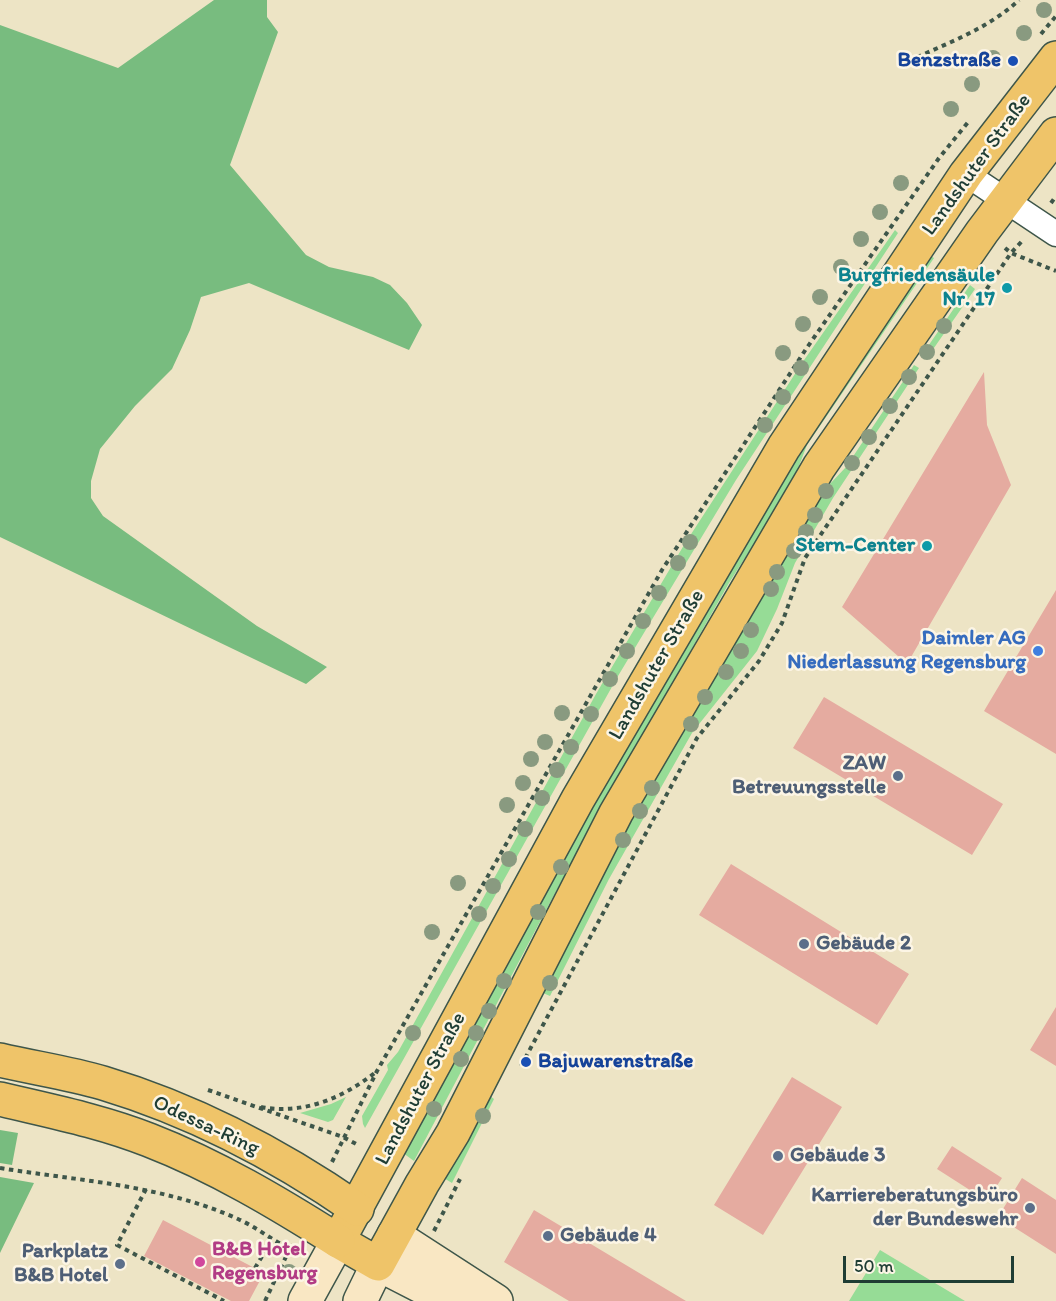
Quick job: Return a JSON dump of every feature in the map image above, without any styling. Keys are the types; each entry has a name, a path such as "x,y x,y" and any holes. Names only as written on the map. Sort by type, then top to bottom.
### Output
{"main road":[{"name":"Landshuter Straße","path":"338,1241 578,799 784,447 966,174 1056,58"},
{"name":"Landshuter Straße","path":"378,1264 453,1133 616,813 819,467 982,232 1056,134"},
{"name":"Odessa-Ring","path":"0,1060 102,1083 167,1106 238,1138 322,1185 394,1234"},
{"name":"Odessa-Ring","path":"0,1099 92,1121 149,1140 209,1166 378,1264"}],"street":[{"path":"966,174 1047,227"},
{"path":"394,1234 496,1301"},
{"name":"Landshuter Straße","path":"305,1301 338,1241"},
{"path":"378,1264 450,1301"},
{"name":"Landshuter Straße","path":"360,1301 378,1264"}],"path":[{"path":"909,61 979,29 1007,12 1019,0"},
{"path":"343,1137 377,1071 662,570 806,349 939,158 964,127"},
{"path":"517,1074 697,738 759,661 782,623 805,558 1011,253 1047,227 1056,196"},
{"path":"982,232 1011,253 1056,271"},
{"path":"245,1104 276,1110 320,1104 359,1085 377,1071"},
{"path":"0,1168 146,1189 183,1199 240,1219 290,1249"},
{"path":"423,1252 460,1179"},
{"path":"146,1189 117,1245 224,1301"},
{"path":"255,1268 272,1240"},
{"path":"265,1301 273,1286"}],"green space":[{"path":"214,0 267,0 267,17 278,32 230,165 306,255 329,267 373,277 390,285 407,303 422,325 409,350 249,283 201,297 190,330 172,369 135,406 100,449 91,481 91,498 103,516 257,626 327,667 306,684 0,537 0,25 118,68"},
{"path":"895,230 898,233 736,480 618,676 365,1128 362,1116 388,1070 387,1065 398,1052 596,694 684,545 802,363"},
{"path":"927,254 934,258 807,445 792,484 729,583 653,717 554,895 414,1161 403,1153 707,596"},
{"path":"970,285 975,289 927,358 922,355"},
{"path":"914,365 919,368 833,498 795,563 757,651 692,733 609,879 550,996 543,993 558,942 810,505 846,467"},
{"path":"490,1096 494,1099 452,1183 437,1174"},
{"path":"346,1097 333,1120 328,1122 300,1113 331,1104"},
{"path":"0,1130 18,1133 12,1165 0,1163"},
{"path":"0,1177 34,1183 0,1253"},
{"path":"880,1250 965,1301 849,1301"}],"building":[{"name":"Stern-Center","path":"984,372 987,425 1011,485 907,664 842,607"},
{"name":"Daimler AG Niederlassung Regensburg","path":"1056,590 1056,754 984,711"},
{"name":"ZAW Betreuungsstelle","path":"824,697 1003,804 972,855 793,748"},
{"name":"Gebäude 2","path":"731,864 909,974 877,1025 699,915"},
{"path":"1056,1007 1056,1066 1030,1050"},
{"name":"Gebäude 3","path":"792,1077 842,1107 763,1235 714,1205"},
{"path":"952,1146 1002,1178 987,1201 937,1169"},
{"name":"Karriereberatungsbüro der Bundeswehr","path":"1022,1178 1056,1200 1056,1254 998,1217"},
{"name":"Gebäude 4","path":"534,1210 686,1301 569,1301 504,1262"},
{"name":"B&B Hotel Regensburg","path":"163,1220 264,1273 249,1301 231,1301 144,1256"}],"place":[{"name":"Benzstraße","path":"1013,61"},
{"name":"Burgfriedensäule Nr. 17","path":"1007,288"},
{"name":"Stern-Center","path":"927,546"},
{"name":"Daimler AG Niederlassung Regensburg","path":"1038,651"},
{"name":"ZAW Betreuungsstelle","path":"898,776"},
{"name":"Gebäude 2","path":"804,944"},
{"name":"Bajuwarenstraße","path":"526,1062"},
{"name":"Gebäude 3","path":"778,1156"},
{"name":"Karriereberatungsbüro der Bundeswehr","path":"1030,1208"},
{"name":"Gebäude 4","path":"548,1236"},
{"name":"B&B Hotel Regensburg","path":"200,1262"},
{"name":"Parkplatz B&B Hotel","path":"120,1264"}]}
